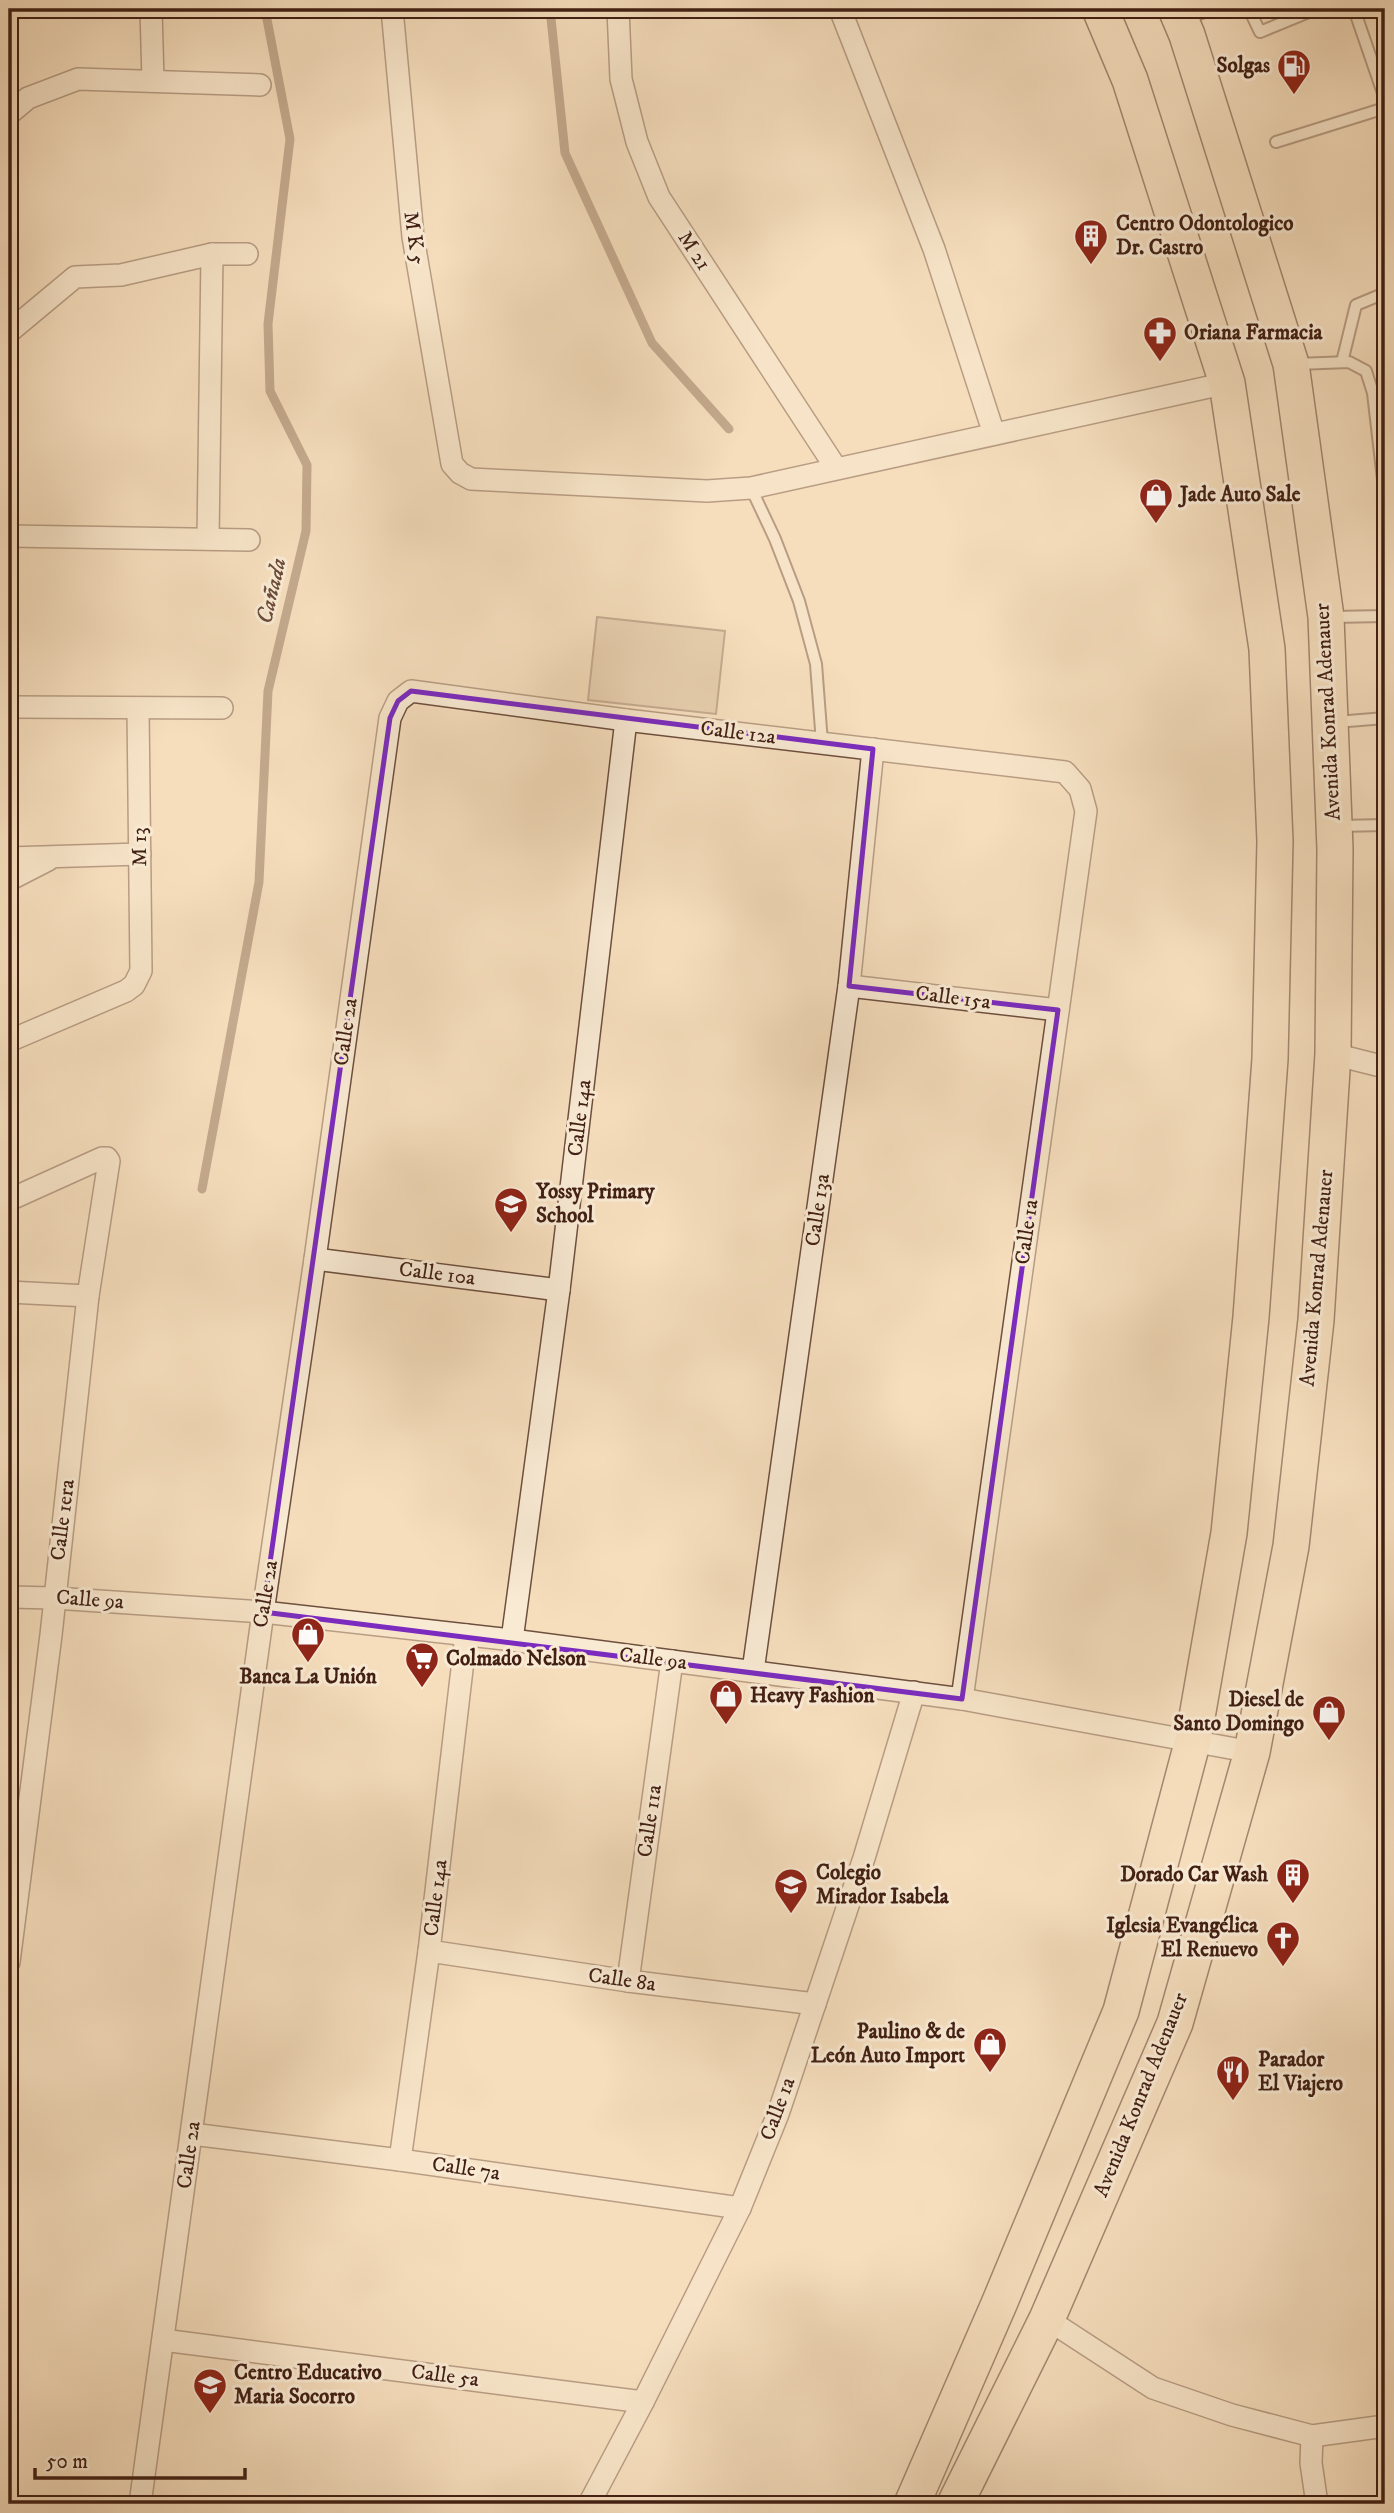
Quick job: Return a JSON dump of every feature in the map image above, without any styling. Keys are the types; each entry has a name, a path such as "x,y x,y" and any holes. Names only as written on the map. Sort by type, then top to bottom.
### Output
{"main road":[{"path":"912,2504 1121,2011 1193,1740 1229,1534 1251,1317 1271,1032 1275,841 1267,649 1227,383 1109,12"},
{"name":"Avenida Konrad Adenauer","path":"955,2504 1047,2319 1175,2023 1252,1752 1291,1546 1316,1320 1333,1054 1334,826 1326,617 1291,364 1190,13"}],"street":[{"path":"150,9 153,82"},
{"name":"M K 5","path":"392,9 413,237 452,464 460,473 471,479 707,491 751,488"},
{"name":"M 21","path":"618,9 621,79 638,142 659,197 836,468"},
{"path":"840,9 934,250 994,434"},
{"path":"9,114 28,98 78,79 260,85"},
{"path":"9,332 75,277 121,275 212,254 247,254"},
{"path":"208,539 212,254"},
{"path":"751,488 1227,383"},
{"path":"9,536 249,540"},
{"name":"Calle 12a","path":"411,691 626,720 1065,772"},
{"name":"Calle 2a","path":"140,2504 390,718 398,701 411,691"},
{"path":"9,707 222,708"},
{"name":"M 13","path":"9,1041 126,991 134,985 141,971 138,708"},
{"name":"Calle 14a","path":"512,1640 559,1290 626,720"},
{"name":"Calle 13a","path":"753,1671 849,986 873,748"},
{"name":"Calle 1a","path":"962,1699 1086,811 1080,789 1065,772"},
{"path":"9,858 140,854"},
{"path":"9,880 55,857"},
{"name":"Calle 15a","path":"849,986 1058,1010"},
{"path":"1333,1054 1385,1067"},
{"name":"Calle 1era","path":"9,1200 102,1158 109,1161 88,1296 54,1598 15,1875 9,1962"},
{"name":"Calle 10a","path":"315,1259 559,1290"},
{"path":"9,1292 88,1296"},
{"name":"Calle 9a","path":"9,1597 263,1612 466,1634 962,1699 1252,1752"},
{"name":"Calle 14a","path":"400,2160 429,1951 466,1634"},
{"name":"Calle 11a","path":"628,1981 672,1661"},
{"name":"Calle 1a","path":"589,2504 740,2208 778,2113 816,2004 914,1692"},
{"name":"Calle 8a","path":"429,1951 628,1981 816,2004"},
{"name":"Calle 7a","path":"192,2134 740,2208"},
{"path":"1047,2319 1153,2388 1232,2415 1311,2436 1385,2426"},
{"name":"Calle 5a","path":"163,2340 643,2402"},
{"path":"1311,2436 1311,2463 1317,2504"}],"lane":[{"path":"1249,9 1260,32 1316,9"},
{"path":"1354,9 1385,99"},
{"path":"1276,142 1385,108"},
{"path":"1342,362 1356,305 1385,293"},
{"path":"1291,364 1349,362 1367,371 1382,433 1385,497"},
{"path":"1373,393 1385,390"},
{"path":"751,488 775,538 799,601 816,664 822,743"},
{"path":"1326,617 1385,616"},
{"path":"1329,722 1385,718"},
{"path":"1334,826 1385,825"}],"highlighted area":[{"path":"411,691 873,749 849,986 1058,1010 962,1699 263,1612 390,718 398,701"}],"shaded area":[{"path":"597,617 725,631 716,714 588,700"}],"waterway":[{"name":"Cañada","path":"202,1189 259,882 268,691 306,531 307,465 270,391 268,324 290,139 265,9"},
{"path":"550,9 565,153 652,343 729,429"}],"place":[{"name":"Solgas","path":"1294,96"},
{"name":"Centro Odontologico Dr. Castro","path":"1091,266"},
{"name":"Oriana Farmacia","path":"1160,363"},
{"name":"Jade Auto Sale","path":"1156,525"},
{"name":"Yossy Primary School","path":"511,1234"},
{"name":"Banca La Unión","path":"308,1664"},
{"name":"Colmado Nelson","path":"422,1689"},
{"name":"Heavy Fashion","path":"726,1726"},
{"name":"Diesel de Santo Domingo","path":"1329,1742"},
{"name":"Dorado Car Wash","path":"1293,1905"},
{"name":"Colegio Mirador Isabela","path":"791,1915"},
{"name":"Iglesia Evangélica El Renuevo","path":"1283,1968"},
{"name":"Paulino & de León Auto Import","path":"990,2074"},
{"name":"Parador El Viajero","path":"1233,2102"},
{"name":"Centro Educativo Maria Socorro","path":"210,2415"}]}
